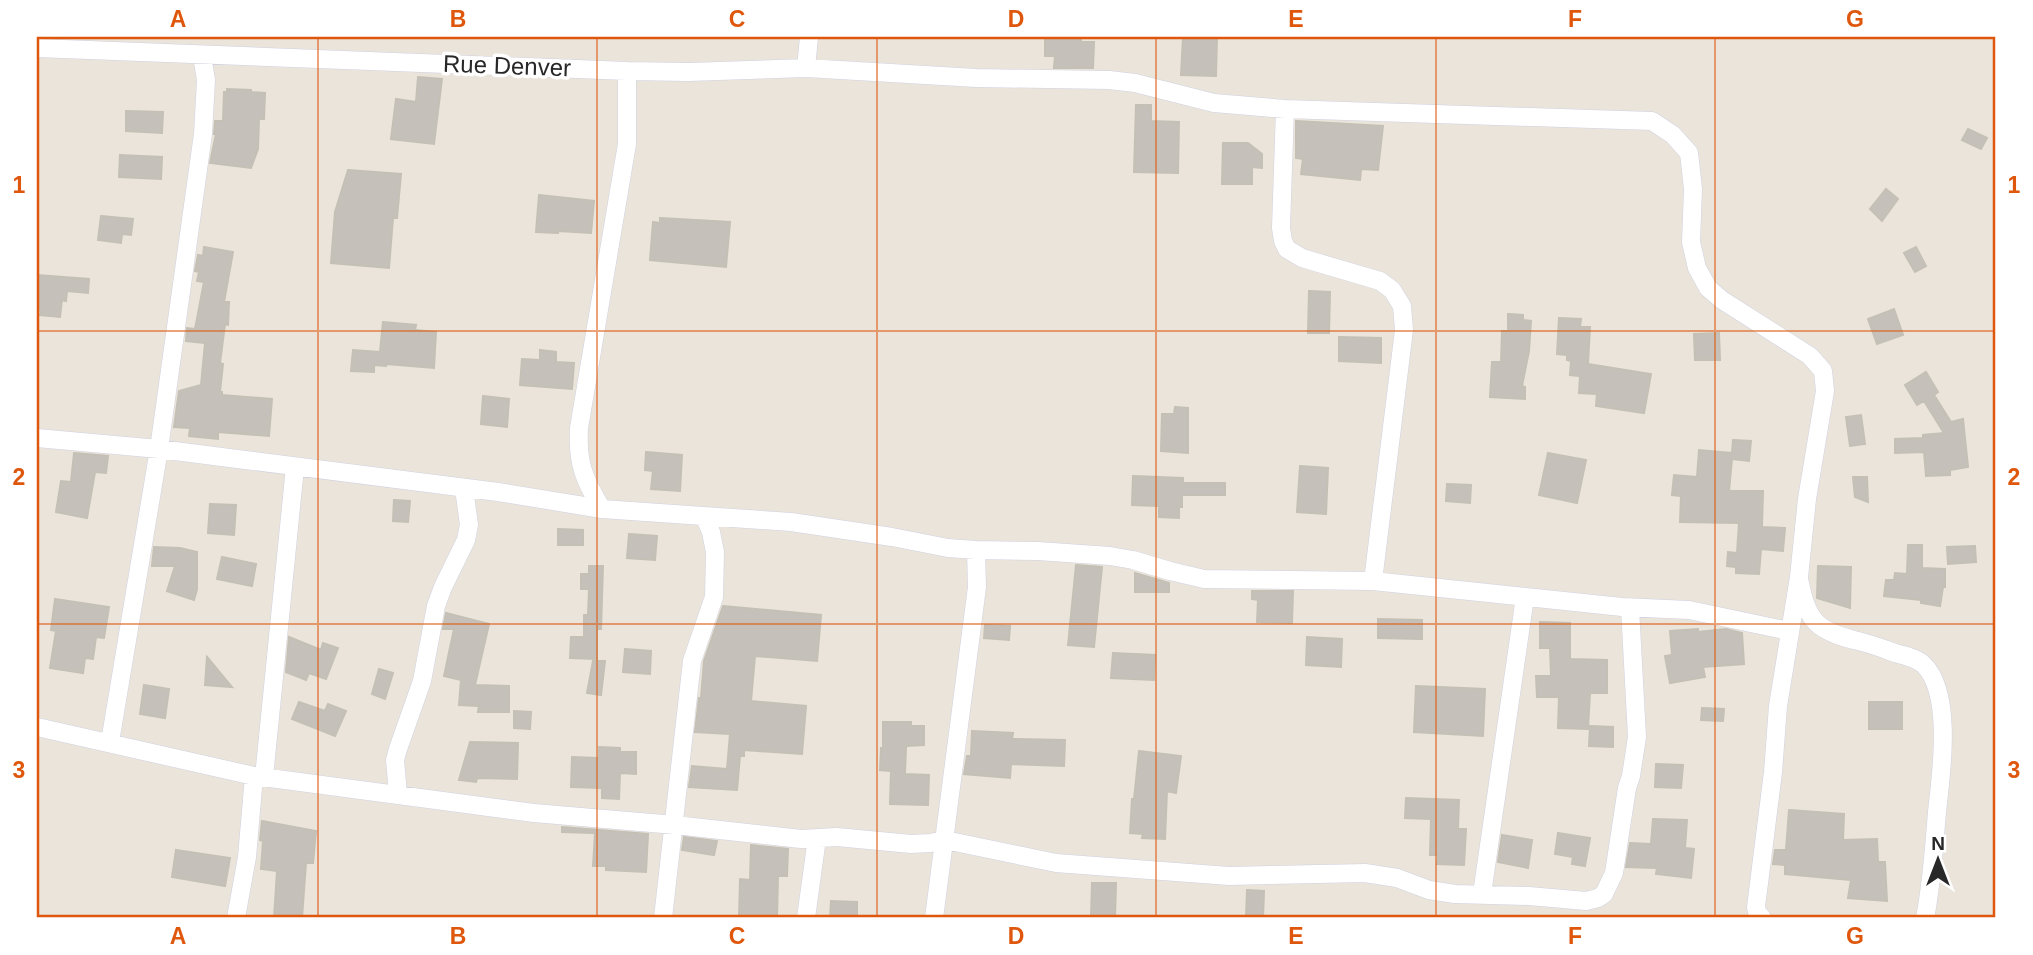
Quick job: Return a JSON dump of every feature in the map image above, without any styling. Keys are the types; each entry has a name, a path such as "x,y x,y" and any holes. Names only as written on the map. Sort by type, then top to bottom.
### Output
{"street":[{"path":"806,68 809,37"},
{"name":"Rue Denver","path":"37,48 627,71 806,68 976,78 1110,80 1135,83 1214,103 1285,109 1652,121 1674,135 1689,153 1693,189 1691,242 1697,268 1708,288 1722,300 1810,356 1823,371 1825,391 1807,499 1799,577"},
{"path":"110,742 159,449 203,134 206,80 202,56"},
{"path":"602,509 582,471 578,449 579,428 627,145 627,71"},
{"path":"1285,109 1281,228 1287,249 1302,258 1380,281 1392,290 1402,306 1404,330 1373,581"},
{"path":"37,438 159,449 464,488 602,509 791,522 948,548 1111,556 1204,579 1373,581 1630,608 1664,607 1689,610 1789,631"},
{"path":"236,918 259,776 295,467"},
{"path":"398,794 395,760 422,681 436,606 466,540 469,525 464,488"},
{"path":"663,918 692,660 714,597 715,552 704,516"},
{"path":"933,918 977,587 976,550"},
{"path":"1762,918 1756,907 1773,772 1778,706 1799,577"},
{"path":"1799,577 1803,600 1820,627 1836,636 1916,659 1926,667 1935,683 1941,706 1944,737 1931,884 1925,918"},
{"path":"1482,894 1525,597"},
{"path":"37,727 259,776 534,813 802,839 837,837 911,844 930,844 945,840 1056,863 1229,876 1365,873 1397,878 1429,890 1455,894 1586,901 1604,894 1614,873 1627,788 1636,751 1630,608"},
{"path":"806,918 817,838"}],"building":[{"path":"1045,37 1081,37 1081,42 1094,42 1093,68 1054,68 1055,56 1045,56"},
{"path":"1183,37 1217,37 1216,76 1181,75"},
{"path":"418,77 442,79 434,144 391,139 396,99 416,102"},
{"path":"227,89 265,93 264,119 259,119 258,149 251,168 210,163 216,134 215,121 223,121 224,92 227,92"},
{"path":"1136,105 1151,105 1151,121 1179,122 1178,173 1134,172"},
{"path":"126,111 163,112 162,133 126,131"},
{"path":"1296,121 1383,126 1378,170 1361,169 1360,180 1301,174 1303,159 1296,158"},
{"path":"1968,129 1987,138 1981,149 1962,140"},
{"path":"1223,143 1248,143 1262,154 1262,168 1252,167 1252,184 1222,184"},
{"path":"120,155 162,157 161,179 119,177"},
{"path":"348,170 401,174 397,218 393,218 389,268 331,263 335,212"},
{"path":"1886,189 1898,199 1882,221 1870,209"},
{"path":"539,195 594,201 591,233 536,232"},
{"path":"101,216 133,219 131,235 122,234 121,243 98,240"},
{"path":"660,218 730,222 726,267 650,260 653,222 660,223"},
{"path":"204,247 233,252 224,302 229,302 228,325 225,324 220,363 223,364 220,392 222,395 272,399 269,436 218,432 218,439 189,436 190,428 174,427 179,391 201,385 205,343 186,341 187,328 195,329 204,282 197,281 199,272 195,271 198,255 203,256"},
{"path":"1916,247 1926,266 1915,272 1904,253"},
{"path":"37,275 89,279 88,293 67,291 66,301 62,300 60,317 40,315 41,311 37,310"},
{"path":"1309,291 1330,292 1329,333 1308,333"},
{"path":"1894,309 1903,335 1877,344 1868,319"},
{"path":"1508,314 1523,315 1523,320 1531,321 1529,351 1522,386 1525,387 1525,399 1490,397 1492,362 1501,362 1502,331 1508,331"},
{"path":"1559,318 1581,319 1580,327 1590,327 1588,364 1651,374 1644,413 1596,406 1597,394 1579,393 1580,376 1570,375 1571,361 1567,360 1567,355 1557,354"},
{"path":"383,322 416,325 415,330 436,332 434,368 386,364 374,365 374,372 351,371 353,350 380,352"},
{"path":"1719,333 1720,360 1695,360 1694,334"},
{"path":"1339,337 1381,338 1381,363 1339,361"},
{"path":"540,350 556,352 556,362 574,363 572,389 520,385 522,359 540,360"},
{"path":"1926,372 1938,392 1934,395 1951,422 1963,419 1968,467 1950,470 1950,475 1926,476 1924,452 1895,453 1895,439 1923,438 1923,435 1944,433 1924,401 1917,405 1905,385"},
{"path":"483,396 509,399 507,427 481,424"},
{"path":"1175,407 1188,408 1188,453 1161,451 1162,414 1174,414"},
{"path":"1861,415 1865,444 1850,446 1846,417"},
{"path":"1733,440 1751,441 1749,461 1732,459 1729,491 1763,491 1762,527 1785,528 1783,551 1761,549 1759,574 1736,573 1736,567 1727,566 1728,552 1737,553 1739,523 1680,522 1681,496 1672,495 1674,475 1697,477 1699,450 1732,453"},
{"path":"646,452 682,455 680,491 651,489 653,471 645,470"},
{"path":"74,453 108,456 106,473 95,472 87,518 56,512 61,481 71,482"},
{"path":"1548,453 1586,460 1577,503 1539,495"},
{"path":"1300,466 1328,468 1326,514 1297,512"},
{"path":"1133,476 1183,478 1183,483 1225,483 1225,495 1182,495 1179,518 1159,517 1159,506 1132,505"},
{"path":"1853,477 1867,477 1868,502 1855,497"},
{"path":"1447,484 1471,485 1470,503 1446,501"},
{"path":"394,500 410,501 408,522 393,521"},
{"path":"210,504 236,505 234,535 208,533"},
{"path":"558,529 583,530 583,545 558,545"},
{"path":"629,534 657,536 655,560 627,558"},
{"path":"1908,545 1922,545 1922,568 1945,569 1945,587 1940,606 1921,603 1921,600 1884,596 1886,580 1894,580 1895,573 1907,574"},
{"path":"1975,546 1976,562 1948,564 1947,547"},
{"path":"154,547 197,552 197,589 194,600 167,591 175,566 152,566"},
{"path":"222,557 256,564 252,586 217,579"},
{"path":"1076,565 1102,567 1094,647 1068,645"},
{"path":"589,566 603,566 597,659 570,658 571,637 584,637 584,615 588,615 589,589 581,589 581,574 589,574"},
{"path":"1818,566 1851,567 1850,608 1817,598"},
{"path":"1135,573 1169,583 1169,592 1135,592"},
{"path":"1252,591 1293,591 1292,623 1257,622 1258,600 1252,599"},
{"path":"55,599 109,607 104,638 96,637 93,659 85,658 83,673 50,668 56,631 51,630"},
{"path":"723,606 821,615 817,661 755,656 751,701 806,706 802,754 744,750 744,756 740,756 737,790 689,787 692,766 727,769 730,734 695,732 704,661"},
{"path":"446,613 489,624 475,685 509,686 509,712 478,712 479,706 459,705 461,680 444,676 454,629 443,629"},
{"path":"1378,619 1422,620 1422,639 1378,638"},
{"path":"1540,622 1570,623 1570,659 1607,660 1607,693 1590,693 1588,729 1558,728 1559,697 1537,697 1536,676 1551,676 1550,648 1540,648"},
{"path":"985,625 1010,626 1009,640 984,638"},
{"path":"1698,629 1698,632 1726,629 1742,633 1744,664 1703,667 1705,677 1670,683 1665,656 1672,655 1670,631"},
{"path":"289,637 321,650 323,643 338,648 326,679 309,673 306,680 286,672"},
{"path":"1307,637 1342,639 1341,667 1306,665"},
{"path":"625,649 651,651 650,674 623,672"},
{"path":"1113,653 1155,655 1154,680 1111,678"},
{"path":"207,657 232,687 205,685"},
{"path":"593,661 605,661 601,695 587,693"},
{"path":"379,669 393,673 385,699 372,694"},
{"path":"144,685 169,689 165,718 140,714"},
{"path":"1416,686 1485,689 1483,736 1414,732"},
{"path":"299,702 325,711 328,704 346,711 335,736 292,719"},
{"path":"1869,702 1902,702 1902,729 1869,729"},
{"path":"1702,708 1724,709 1723,721 1701,720"},
{"path":"514,711 531,712 530,729 514,728"},
{"path":"883,722 911,722 911,726 924,726 924,745 906,746 905,774 929,775 928,805 890,804 891,771 880,770"},
{"path":"1590,726 1613,727 1613,747 1589,746"},
{"path":"972,731 1013,733 1012,739 1065,740 1064,766 1011,764 1010,778 964,774 967,756 971,756"},
{"path":"470,742 518,743 517,779 477,778 476,782 459,780"},
{"path":"599,747 620,748 620,752 636,752 636,774 620,773 619,799 602,798 602,788 571,787 572,757 599,758"},
{"path":"1139,751 1181,756 1176,793 1167,791 1165,839 1142,838 1143,834 1130,833"},
{"path":"1656,764 1683,765 1681,788 1655,787"},
{"path":"1406,798 1459,800 1458,829 1466,829 1464,865 1437,864 1438,855 1430,855 1431,819 1405,818"},
{"path":"1789,810 1844,814 1843,840 1877,839 1878,862 1885,862 1887,901 1848,898 1851,880 1785,874 1785,865 1773,864 1775,850 1786,850"},
{"path":"1653,819 1687,820 1685,848 1694,849 1691,878 1656,874 1657,868 1626,867 1630,843 1651,844"},
{"path":"262,821 316,831 313,863 306,863 302,918 274,918 277,871 261,869"},
{"path":"562,827 648,834 646,872 606,870 606,866 593,866 595,833 562,832"},
{"path":"1558,833 1590,838 1585,866 1572,864 1573,857 1555,854"},
{"path":"1502,835 1532,840 1528,868 1498,862"},
{"path":"684,837 717,841 714,855 682,850"},
{"path":"751,845 788,849 787,876 778,876 777,918 739,918 740,879 750,880"},
{"path":"176,850 230,858 225,886 172,877"},
{"path":"1092,883 1116,883 1115,918 1091,916"},
{"path":"1247,890 1264,891 1263,918 1246,918"},
{"path":"831,901 857,902 857,918 830,918"}]}
